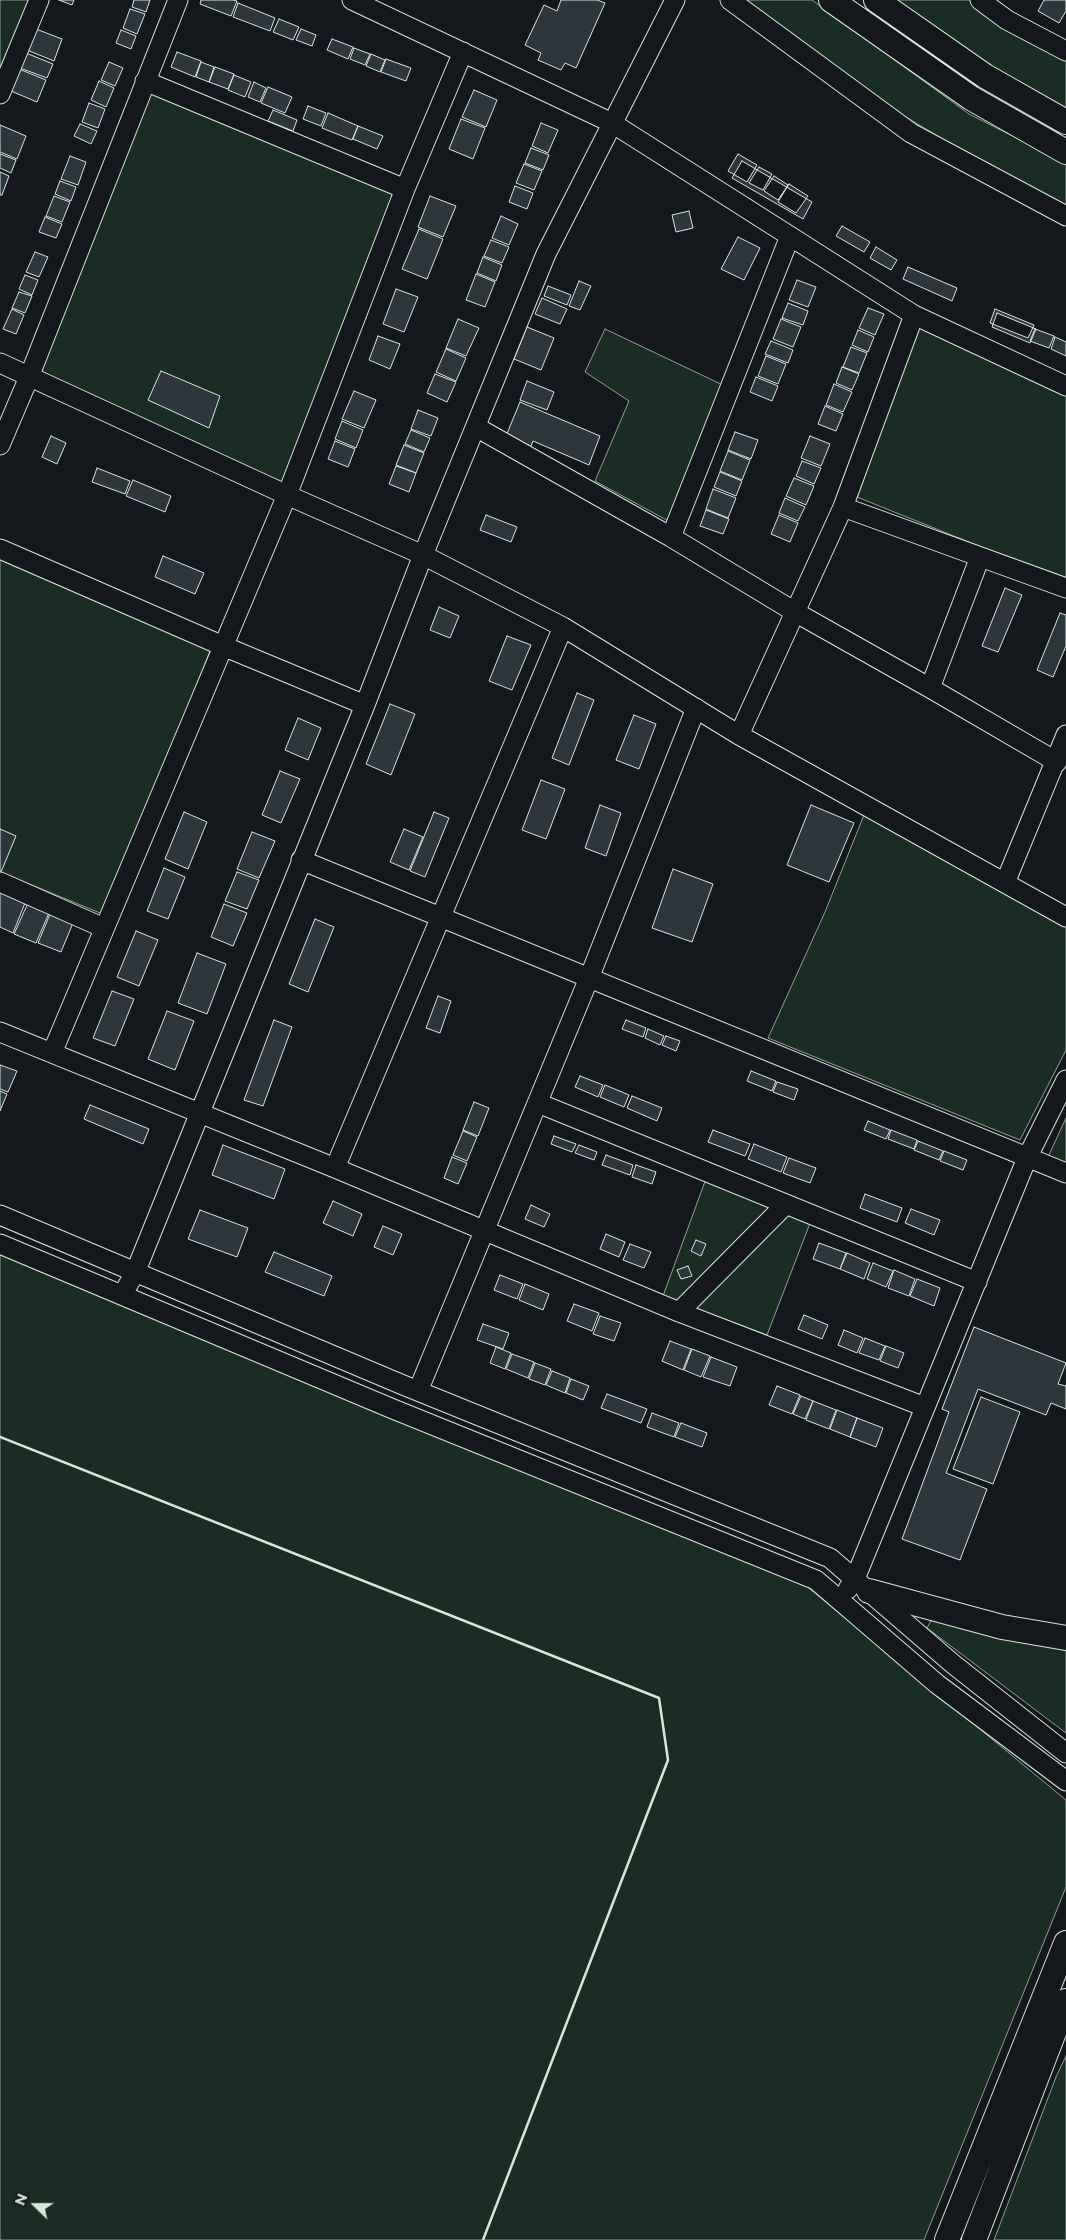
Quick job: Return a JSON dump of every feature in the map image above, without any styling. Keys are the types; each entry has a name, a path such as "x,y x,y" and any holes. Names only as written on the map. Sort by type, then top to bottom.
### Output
{"main road":[{"path":"831,0 971,98 1066,152"},
{"path":"876,0 984,76 1066,122"},
{"path":"862,1585 1002,1627 1066,1638"},
{"path":"947,2240 1066,1943"},
{"path":"974,2240 1066,2001"}],"street":[{"path":"0,94 39,0"},
{"path":"0,445 29,377 178,0"},
{"path":"352,0 612,123 914,315 1066,386"},
{"path":"122,1296 135,1273 546,254 675,0"},
{"path":"730,0 911,133 1066,216"},
{"path":"980,0 1007,20 1066,52"},
{"path":"52,1053 288,495 405,189 463,52"},
{"path":"145,81 405,189"},
{"path":"671,537 790,236"},
{"path":"740,735 843,506 914,315"},
{"path":"0,363 423,555 563,627 740,735 1066,917"},
{"path":"476,427 671,537 795,612 1057,762"},
{"path":"843,506 1066,588"},
{"path":"0,549 223,646 365,705"},
{"path":"930,688 980,557"},
{"path":"336,1168 563,627"},
{"path":"418,1391 589,978 696,708"},
{"path":"1005,884 1057,762 1066,735"},
{"path":"301,860 1066,1173"},
{"path":"0,882 104,928"},
{"path":"0,1032 336,1168 679,1312 925,1407"},
{"path":"840,1600 862,1585 925,1407 1027,1158 1066,1080"},
{"path":"538,1103 977,1282"},
{"path":"679,1312 786,1204"},
{"path":"0,1215 418,1391 830,1558 953,1664 1066,1753"},
{"path":"0,1244 402,1412 816,1580 937,1684 1066,1781"}],"green space":[{"path":"0,0 31,0 0,77"},
{"path":"742,0 812,0 969,114 1066,163 1066,209 959,149 886,105"},
{"path":"895,0 976,0 1066,59 1066,113 975,58"},
{"path":"149,92 396,190 282,484 41,372"},
{"path":"920,322 1066,394 1066,581 857,497"},
{"path":"605,329 727,387 674,524 595,481 629,401 585,372"},
{"path":"0,555 210,651 105,915 0,872"},
{"path":"866,810 1066,921 1066,1050 1020,1140 768,1038 825,912"},
{"path":"1066,1118 1066,1163 1048,1157"},
{"path":"707,1176 812,1218 767,1335 663,1296"},
{"path":"0,1254 805,1585 1066,1800 1066,1887 924,2240 0,2240"},
{"path":"933,1617 1066,1645 1066,1733 927,1628"},
{"path":"1066,2056 1066,2240 994,2240 1056,2077"}],"building":[{"path":"59,0 74,0 72,5"},
{"path":"134,0 150,0 146,12 132,7"},
{"path":"201,0 237,1 231,16 200,4"},
{"path":"561,0 597,0 605,3 576,68 565,63 561,70 538,60 541,53 525,45 544,5 557,11"},
{"path":"1044,0 1066,0 1066,11 1059,23 1038,11"},
{"path":"238,3 275,18 270,31 233,17"},
{"path":"130,9 145,14 137,34 123,28"},
{"path":"279,19 299,27 293,40 273,32"},
{"path":"36,29 62,39 54,61 27,50"},
{"path":"301,29 316,35 312,46 296,40"},
{"path":"121,30 136,36 131,49 116,43"},
{"path":"332,39 353,47 348,59 327,50"},
{"path":"354,48 370,54 365,65 350,59"},
{"path":"177,52 201,61 195,77 171,67"},
{"path":"26,53 53,64 47,78 20,68"},
{"path":"371,54 385,60 380,72 366,66"},
{"path":"386,59 411,68 406,81 381,72"},
{"path":"109,62 123,68 115,86 101,80"},
{"path":"201,62 214,67 209,82 196,77"},
{"path":"215,67 234,74 228,89 209,82"},
{"path":"19,69 46,80 37,102 11,91"},
{"path":"234,75 251,82 245,97 228,90"},
{"path":"99,81 114,88 106,107 91,100"},
{"path":"254,82 266,88 260,102 248,97"},
{"path":"268,87 292,97 285,113 261,103"},
{"path":"474,90 497,100 486,127 462,117"},
{"path":"89,103 105,109 98,128 82,122"},
{"path":"308,106 326,113 321,126 303,119"},
{"path":"273,110 297,120 293,131 268,121"},
{"path":"328,113 358,126 352,140 322,128"},
{"path":"461,119 485,128 473,159 449,149"},
{"path":"541,123 558,130 548,153 532,146"},
{"path":"80,124 97,131 91,144 74,136"},
{"path":"0,125 26,136 17,159 0,152"},
{"path":"358,126 383,136 377,149 353,139"},
{"path":"531,148 549,155 543,170 525,163"},
{"path":"0,154 16,160 11,173 0,168"},
{"path":"738,154 757,165 747,182 728,171"},
{"path":"70,156 86,162 78,185 61,179"},
{"path":"742,161 812,202 803,219 732,178"},
{"path":"524,164 542,171 534,190 516,183"},
{"path":"759,167 772,174 763,190 749,183"},
{"path":"0,172 9,176 2,195 0,195"},
{"path":"774,176 788,185 778,200 764,191"},
{"path":"60,181 76,187 71,201 55,194"},
{"path":"789,184 808,196 796,213 778,202"},
{"path":"515,186 533,193 527,209 509,202"},
{"path":"54,196 70,202 62,222 46,216"},
{"path":"430,196 456,206 443,237 418,227"},
{"path":"689,211 693,228 676,232 672,215"},
{"path":"501,216 518,224 509,245 492,238"},
{"path":"45,217 62,224 56,238 39,232"},
{"path":"842,226 870,242 864,252 836,236"},
{"path":"419,229 443,239 427,279 402,269"},
{"path":"738,237 760,248 744,280 721,269"},
{"path":"491,240 509,247 502,263 484,256"},
{"path":"876,247 897,260 891,270 870,258"},
{"path":"35,252 48,257 39,277 26,272"},
{"path":"483,257 502,265 496,281 477,273"},
{"path":"908,267 957,288 952,301 903,279"},
{"path":"476,274 495,282 485,307 466,300"},
{"path":"25,275 38,280 32,295 19,289"},
{"path":"797,280 816,287 808,307 789,300"},
{"path":"579,281 591,286 580,310 569,306"},
{"path":"548,286 571,295 567,305 544,296"},
{"path":"396,289 418,297 404,332 383,324"},
{"path":"19,292 32,296 25,313 12,308"},
{"path":"542,298 567,309 560,324 535,314"},
{"path":"788,303 808,311 803,325 782,318"},
{"path":"868,308 884,314 875,335 859,328"},
{"path":"12,309 24,315 16,334 3,329"},
{"path":"995,309 1034,325 1028,338 990,323"},
{"path":"997,313 1036,329 1030,343 992,327"},
{"path":"458,319 479,328 466,356 446,348"},
{"path":"781,319 801,327 793,347 773,339"},
{"path":"527,327 554,338 541,370 514,359"},
{"path":"1035,329 1054,336 1049,348 1030,341"},
{"path":"858,330 874,337 868,352 852,345"},
{"path":"378,336 400,344 390,369 369,360"},
{"path":"1055,337 1066,342 1066,356 1051,349"},
{"path":"771,341 793,350 788,363 765,354"},
{"path":"851,347 867,353 859,373 843,367"},
{"path":"446,349 466,358 456,381 436,372"},
{"path":"766,356 786,364 778,384 758,376"},
{"path":"842,367 859,374 852,390 836,383"},
{"path":"161,371 220,396 209,428 148,400"},
{"path":"435,374 456,382 447,402 427,393"},
{"path":"756,377 778,386 772,401 750,392"},
{"path":"527,381 554,392 547,410 520,400"},
{"path":"834,384 852,392 843,412 826,405"},
{"path":"354,391 376,400 364,428 342,419"},
{"path":"520,402 600,436 589,465 533,441 531,446 506,436"},
{"path":"825,406 843,414 836,431 818,424"},
{"path":"418,410 438,418 431,436 411,429"},
{"path":"342,421 363,430 356,448 335,439"},
{"path":"411,430 430,438 424,452 405,444"},
{"path":"735,432 758,440 751,459 728,450"},
{"path":"51,436 66,443 57,464 42,457"},
{"path":"810,436 830,444 821,466 801,458"},
{"path":"335,441 355,449 348,467 328,459"},
{"path":"404,445 424,453 416,473 396,465"},
{"path":"728,451 750,460 742,480 720,471"},
{"path":"802,461 821,468 814,484 796,476"},
{"path":"396,466 416,473 409,492 389,484"},
{"path":"97,468 130,481 125,494 92,482"},
{"path":"720,472 742,481 736,496 714,487"},
{"path":"794,478 814,486 806,505 786,496"},
{"path":"133,480 171,496 165,512 126,496"},
{"path":"713,489 736,498 728,518 706,509"},
{"path":"785,498 805,507 798,521 779,513"},
{"path":"706,510 729,519 723,534 700,526"},
{"path":"486,515 517,527 511,542 480,530"},
{"path":"779,515 798,523 790,542 771,534"},
{"path":"163,556 204,573 195,594 155,577"},
{"path":"1005,588 1022,595 998,652 982,646"},
{"path":"439,607 459,616 450,638 430,630"},
{"path":"1060,613 1066,615 1066,646 1053,677 1037,670"},
{"path":"507,636 531,645 512,690 489,681"},
{"path":"577,693 594,700 569,765 552,758"},
{"path":"390,704 415,714 391,775 366,764"},
{"path":"634,715 656,724 639,769 616,760"},
{"path":"298,718 321,728 308,760 285,750"},
{"path":"280,771 300,779 281,823 262,815"},
{"path":"541,780 565,789 546,839 522,830"},
{"path":"600,805 621,813 606,856 585,848"},
{"path":"811,805 854,823 829,882 787,865"},
{"path":"184,812 207,822 188,869 165,859"},
{"path":"434,812 449,818 425,877 410,871"},
{"path":"0,829 16,836 1,872 0,872"},
{"path":"404,829 423,837 409,870 390,862"},
{"path":"252,832 275,841 259,878 237,869"},
{"path":"164,868 185,877 168,919 147,911"},
{"path":"673,869 713,884 692,942 652,928"},
{"path":"237,872 259,880 247,909 225,901"},
{"path":"0,892 25,903 13,933 0,927"},
{"path":"28,903 49,913 36,943 14,934"},
{"path":"224,904 247,913 233,946 211,937"},
{"path":"50,914 73,923 61,952 38,943"},
{"path":"315,919 334,927 308,992 289,984"},
{"path":"136,931 158,940 139,986 117,977"},
{"path":"197,953 226,964 207,1014 178,1003"},
{"path":"112,991 134,999 115,1046 93,1038"},
{"path":"438,996 451,1001 440,1033 426,1028"},
{"path":"167,1011 194,1021 175,1070 148,1059"},
{"path":"274,1020 292,1027 263,1106 244,1100"},
{"path":"626,1020 646,1028 643,1037 622,1029"},
{"path":"648,1029 664,1036 660,1045 645,1038"},
{"path":"666,1036 680,1041 676,1051 662,1045"},
{"path":"0,1065 17,1071 8,1092 0,1089"},
{"path":"751,1071 776,1081 772,1091 747,1081"},
{"path":"580,1076 603,1085 598,1097 575,1087"},
{"path":"777,1082 798,1089 794,1100 773,1092"},
{"path":"605,1085 629,1095 624,1107 600,1097"},
{"path":"0,1091 7,1094 0,1111"},
{"path":"632,1096 662,1108 657,1121 627,1108"},
{"path":"474,1102 489,1108 478,1136 463,1130"},
{"path":"90,1105 149,1129 143,1144 84,1119"},
{"path":"868,1121 890,1130 886,1139 864,1130"},
{"path":"713,1130 750,1144 745,1156 708,1142"},
{"path":"891,1130 917,1140 914,1149 888,1139"},
{"path":"463,1131 477,1137 467,1161 453,1155"},
{"path":"554,1136 576,1144 572,1152 551,1144"},
{"path":"918,1141 943,1151 939,1160 914,1150"},
{"path":"754,1144 787,1157 781,1172 748,1159"},
{"path":"223,1145 285,1169 274,1199 212,1175"},
{"path":"579,1145 597,1152 594,1160 575,1153"},
{"path":"944,1151 967,1160 963,1170 940,1161"},
{"path":"606,1155 633,1165 630,1175 602,1165"},
{"path":"452,1157 467,1163 458,1184 444,1178"},
{"path":"789,1158 816,1168 810,1183 783,1173"},
{"path":"636,1165 656,1172 652,1184 632,1177"},
{"path":"865,1194 902,1208 897,1222 860,1208"},
{"path":"333,1201 362,1214 353,1236 323,1223"},
{"path":"531,1205 550,1214 544,1227 525,1219"},
{"path":"911,1209 940,1220 934,1235 905,1223"},
{"path":"200,1210 248,1228 237,1257 188,1239"},
{"path":"383,1226 402,1234 393,1255 374,1247"},
{"path":"606,1234 625,1242 619,1257 600,1249"},
{"path":"696,1240 706,1244 701,1256 691,1251"},
{"path":"819,1243 846,1253 840,1269 813,1259"},
{"path":"630,1244 651,1252 644,1268 623,1260"},
{"path":"274,1252 332,1276 324,1296 265,1272"},
{"path":"847,1253 870,1263 864,1279 840,1269"},
{"path":"873,1263 893,1271 886,1287 867,1279"},
{"path":"688,1266 692,1276 681,1279 677,1270"},
{"path":"894,1270 915,1279 909,1296 888,1288"},
{"path":"500,1275 523,1284 517,1299 494,1290"},
{"path":"917,1279 940,1288 934,1306 910,1296"},
{"path":"525,1284 549,1294 543,1310 519,1300"},
{"path":"574,1304 599,1313 592,1331 567,1321"},
{"path":"804,1315 828,1325 822,1339 798,1329"},
{"path":"600,1316 621,1323 614,1341 593,1334"},
{"path":"483,1324 509,1333 503,1349 477,1340"},
{"path":"974,1327 1066,1363 1058,1384 1066,1386 1066,1409 1051,1403 1046,1415 978,1389 946,1473 987,1489 960,1560 902,1539 949,1412 942,1409"},
{"path":"844,1330 863,1338 857,1353 838,1345"},
{"path":"865,1338 885,1346 879,1360 859,1353"},
{"path":"670,1341 691,1349 683,1370 662,1361"},
{"path":"886,1346 904,1353 898,1368 880,1361"},
{"path":"496,1347 511,1353 505,1369 490,1363"},
{"path":"692,1349 710,1356 701,1377 684,1370"},
{"path":"512,1354 534,1362 528,1378 506,1369"},
{"path":"711,1357 737,1367 730,1386 703,1377"},
{"path":"535,1363 551,1369 545,1385 529,1379"},
{"path":"552,1371 570,1378 565,1393 546,1385"},
{"path":"571,1379 589,1386 583,1400 566,1393"},
{"path":"777,1386 800,1395 792,1414 769,1405"},
{"path":"607,1394 647,1409 641,1423 601,1408"},
{"path":"801,1396 813,1401 805,1419 793,1414"},
{"path":"981,1397 1020,1412 993,1484 953,1469"},
{"path":"813,1401 836,1410 829,1429 806,1420"},
{"path":"837,1410 857,1418 850,1437 830,1429"},
{"path":"652,1413 679,1423 674,1437 647,1427"},
{"path":"857,1418 883,1428 876,1447 850,1437"},
{"path":"681,1423 707,1433 702,1447 675,1437"}],"wall":[{"path":"0,1437 659,1698 668,1760 483,2240"}]}
